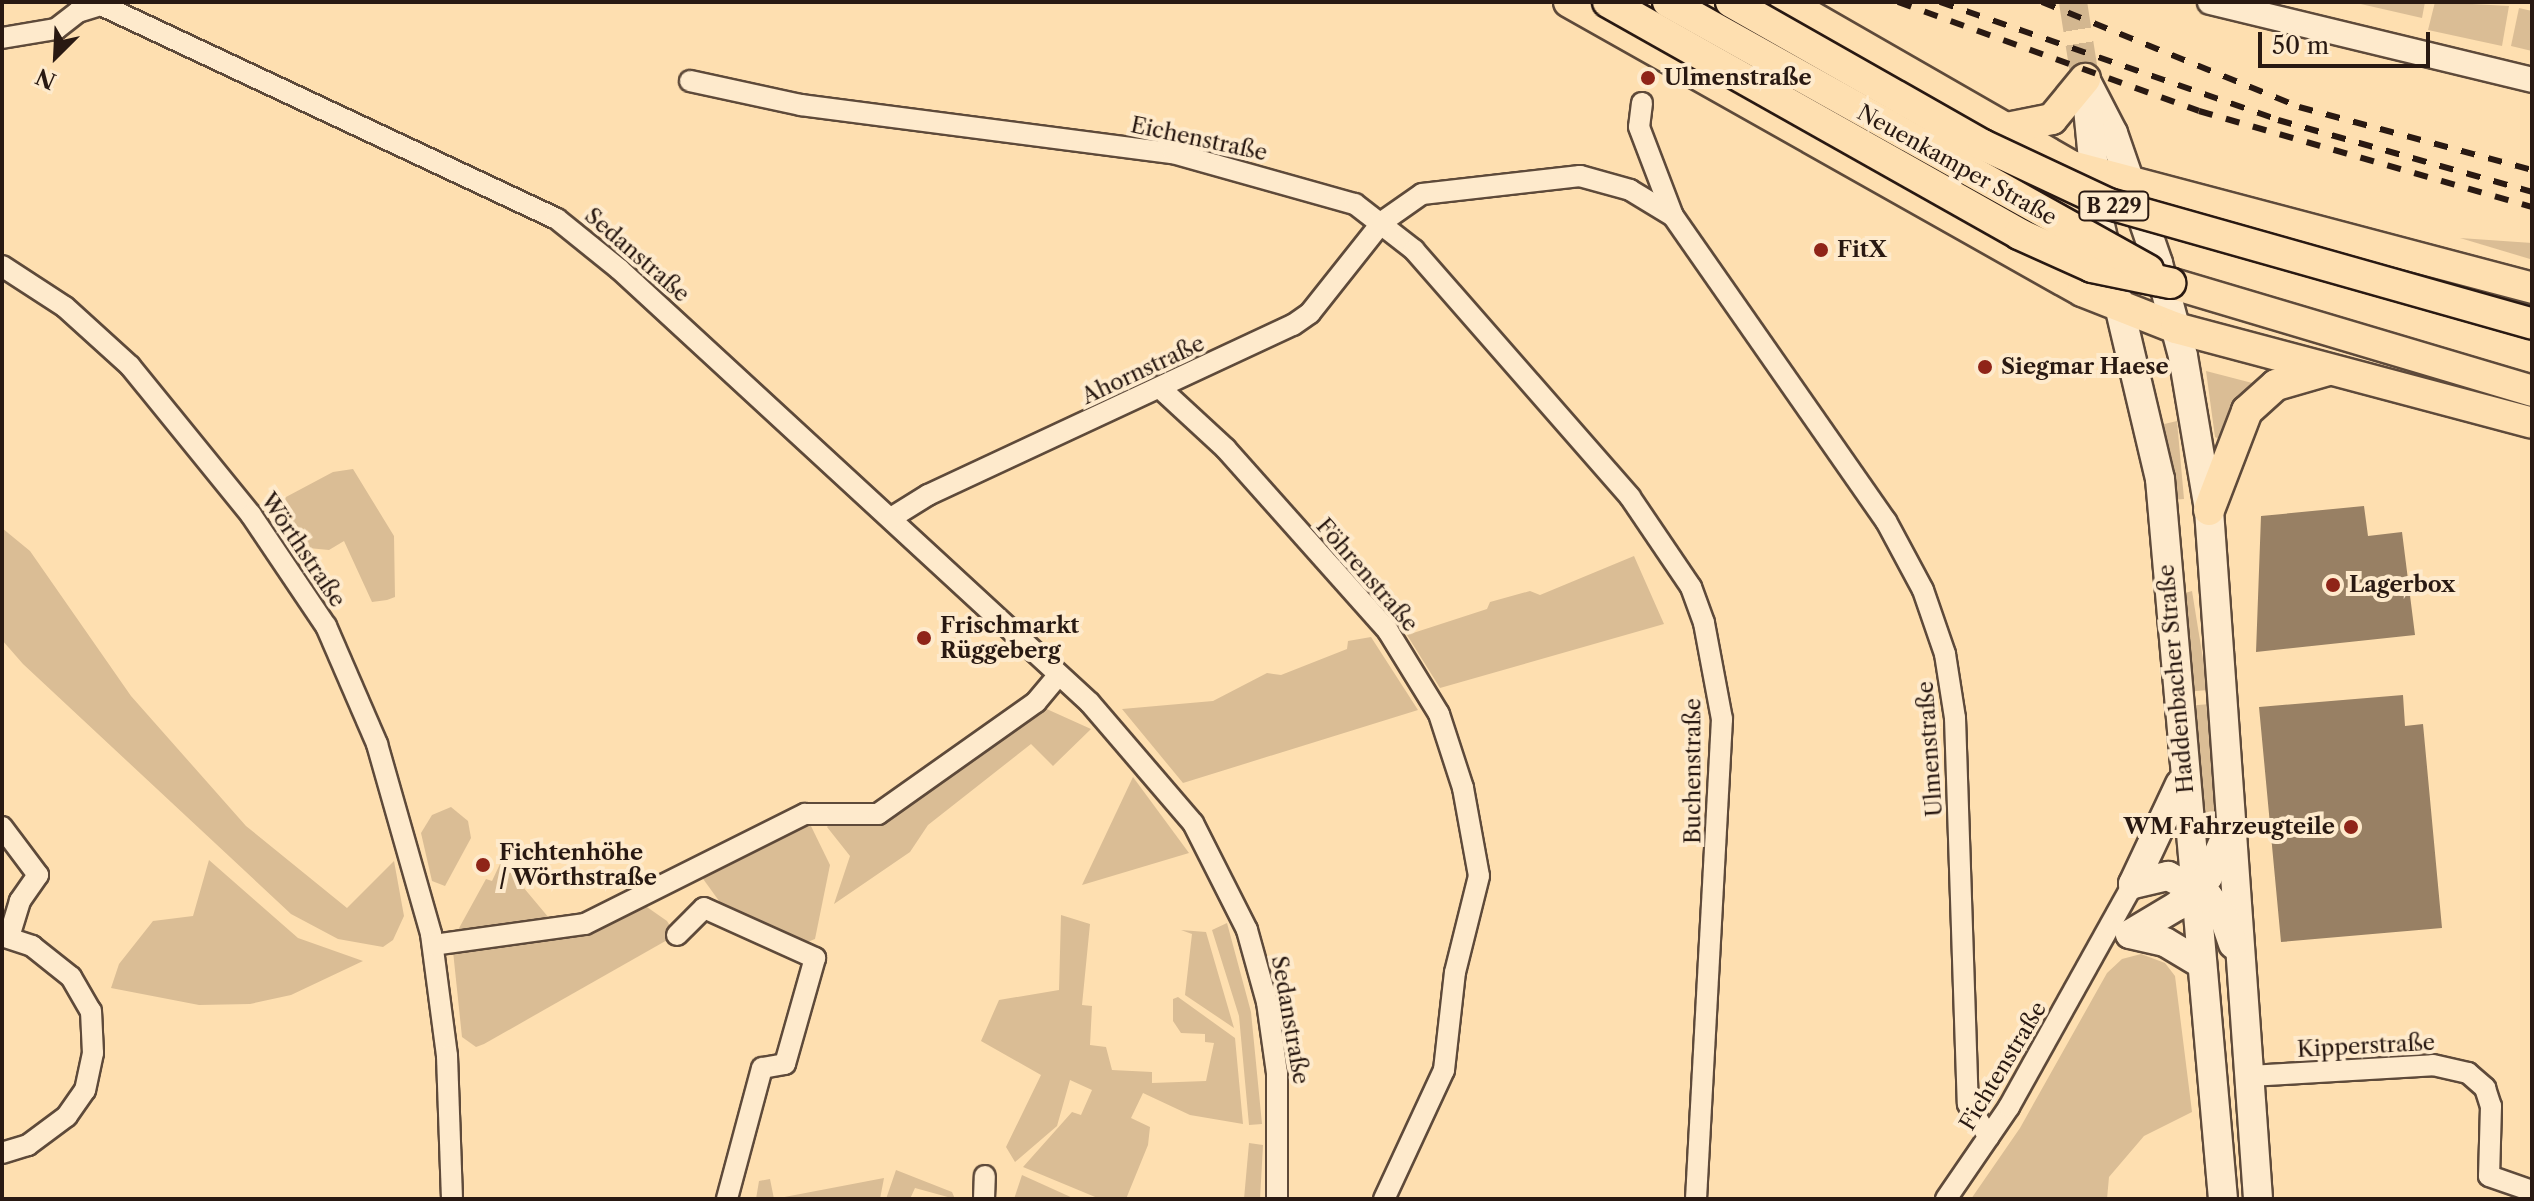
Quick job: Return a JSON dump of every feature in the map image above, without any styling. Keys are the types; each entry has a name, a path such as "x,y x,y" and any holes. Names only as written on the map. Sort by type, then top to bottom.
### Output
{"main road":[{"path":"1569,2 1968,230 2120,307 2176,328 2532,423"},
{"path":"1608,2 1992,221 2092,267 2170,283"},
{"name":"Neuenkamper Straße","path":"1668,2 2170,283 2532,391"},
{"name":"Neuenkamper Straße","path":"1731,2 1983,145 2109,204 2532,324"},
{"name":"B 229","path":"1786,2 2091,173 2125,179 2532,288"},
{"path":"2007,128 2052,119 2085,79"},
{"name":"Haddenbacher Straße","path":"2085,79 2091,173 2120,307 2156,447 2198,962 2223,1199"},
{"name":"Haddenbacher Straße","path":"2085,79 2113,133 2125,179 2176,328 2209,510 2235,811 2239,969 2250,1076 2255,1199"},
{"path":"2209,510 2234,430 2256,400 2293,378 2331,370"},
{"path":"2133,884 2170,813 2184,772"},
{"path":"2130,934 2194,888 2218,864 2235,811"},
{"path":"2133,884 2168,876 2194,888 2223,915 2239,969"},
{"path":"2130,934 2165,942 2198,962"},
{"path":"2210,1078 2250,1076"},
{"path":"2214,1133 2241,1160 2255,1199"}],"street":[{"path":"2210,2 2532,80"},
{"path":"2,38 56,29 78,12 103,3"},
{"name":"Sedanstraße","path":"103,3 557,219 891,518 1059,675 1173,796 1219,867 1247,930 1267,1002 1277,1073 1277,1199"},
{"name":"Eichenstraße","path":"690,81 801,105 1173,153 1332,196 1382,222"},
{"name":"Ulmenstraße","path":"1642,103 1639,127 1673,216 1886,521 1932,616 1955,718 1968,1104 1989,1137"},
{"path":"1382,222 1422,194 1565,175 1630,190 1673,216"},
{"name":"Ahornstraße","path":"891,518 928,495 1161,389 1310,313 1382,222"},
{"name":"Buchenstraße","path":"1382,222 1414,250 1630,497 1691,587 1704,623 1722,720 1696,1199"},
{"name":"Wörthstraße","path":"2,266 65,307 130,366 251,515 320,614 380,752 433,945 447,1056 452,1199"},
{"name":"Föhrenstraße","path":"1161,389 1226,449 1388,631 1439,714 1463,788 1479,876 1455,972 1444,1070 1384,1199"},
{"path":"433,945 585,924 816,813 878,814 1001,726 1059,675"},
{"path":"2,827 38,875 20,901 6,937 53,959 71,977 91,1011 93,1053 85,1090 67,1116 28,1145 2,1153"},
{"name":"Fichtenstraße","path":"1946,1199 1989,1137 2097,954 2133,884"},
{"path":"677,935 704,908 815,958 785,1064 762,1068 727,1199"},
{"name":"Fichtenstraße","path":"2097,954 2130,934"},
{"name":"Kipperstraße","path":"2250,1076 2458,1069 2485,1088 2491,1106 2489,1176 2532,1191"},
{"path":"984,1199 985,1176"}],"shaded area":[{"path":"2352,2 2425,2 2422,18"},
{"path":"2435,2 2509,6 2502,46 2428,30"},
{"path":"2519,8 2532,11 2532,51 2511,46"},
{"path":"2460,238 2532,243 2532,260 2530,259"},
{"path":"2206,371 2260,385 2219,439 2215,437"},
{"path":"2177,421 2184,499 2171,500 2160,425"},
{"path":"353,469 394,536 395,597 387,600 372,602 344,541 329,550 298,547 278,520 286,497 333,472"},
{"path":"2,528 30,551 131,696 246,826 347,908 394,861 404,916 393,940 383,947 338,939 291,914 23,664 2,640"},
{"path":"1634,556 1664,624 1440,688 1407,635 1487,609 1490,602 1530,591 1540,595"},
{"path":"2192,591 2208,690 2185,692 2178,595"},
{"path":"1371,637 1418,710 1183,783 1122,709 1213,701 1267,673 1281,675 1347,649 1348,641"},
{"path":"2210,704 2217,841 2207,871 2186,706"},
{"path":"1040,706 1091,729 1053,766 1031,744 928,825 910,852 834,904 850,856 827,827 831,822 881,822"},
{"path":"1133,777 1189,853 1082,885"},
{"path":"451,807 468,821 471,838 445,886 432,881 421,833 432,815"},
{"path":"810,824 830,865 815,939 800,945 727,912 701,876"},
{"path":"497,856 549,918 458,930 486,879 492,881 500,864"},
{"path":"209,860 298,938 363,961 291,995 250,1004 199,1005 111,988 119,964 153,921 193,916"},
{"path":"644,905 667,921 674,932 669,939 484,1044 476,1047 462,1037 453,951"},
{"path":"1061,915 1090,924 1082,1005 1092,1006 1090,1045 1106,1047 1112,1070 1152,1072 1152,1083 1206,1081 1214,1043 1205,1042 1205,1034 1181,1033 1173,1021 1173,999 1178,997 1235,1038 1243,1124 1190,1115 1143,1093 1131,1118 1150,1127 1148,1145 1126,1199 1100,1199 1023,1167 1072,1112 1081,1115 1092,1090 1070,1080 1057,1126 1015,1162 1006,1147 1041,1075 981,1041 999,1000 1059,990"},
{"path":"1227,923 1251,1012 1262,1124 1249,1125 1239,1016 1212,930"},
{"path":"1181,930 1206,932 1234,1028 1185,995 1192,934"},
{"path":"2141,954 2165,963 2175,976 2192,1112 2144,1136 2109,1177 2107,1199 1971,1199 2020,1128 2107,973 2122,959"},
{"path":"1249,1143 1263,1145 1260,1199 1244,1199"},
{"path":"896,1170 952,1192 955,1199 915,1188 910,1199 886,1199"},
{"path":"1022,1175 1075,1199 1014,1199"},
{"path":"884,1178 880,1199 774,1199"},
{"path":"770,1179 774,1199 756,1199 759,1181"}],"building":[{"name":"Lagerbox","path":"2364,506 2368,536 2402,532 2415,635 2256,652 2261,516"},
{"name":"WM Fahrzeugteile","path":"2403,695 2405,726 2423,724 2442,928 2281,942 2259,707"}],"tunnel":[{"path":"2073,2 2085,79"}],"railway":[{"path":"1898,2 2199,111 2532,207"},
{"path":"1940,2 2278,120 2532,192"},
{"path":"2042,2 2299,107 2532,170"}],"place":[{"name":"Ulmenstraße","path":"1648,78"},
{"name":"FitX","path":"1821,250"},
{"name":"Siegmar Haese","path":"1985,367"},
{"name":"Lagerbox","path":"2333,585"},
{"name":"Frischmarkt Rüggeberg","path":"924,638"},
{"name":"WM Fahrzeugteile","path":"2351,827"},
{"name":"Fichtenhöhe / Wörthstraße","path":"483,865"}]}
